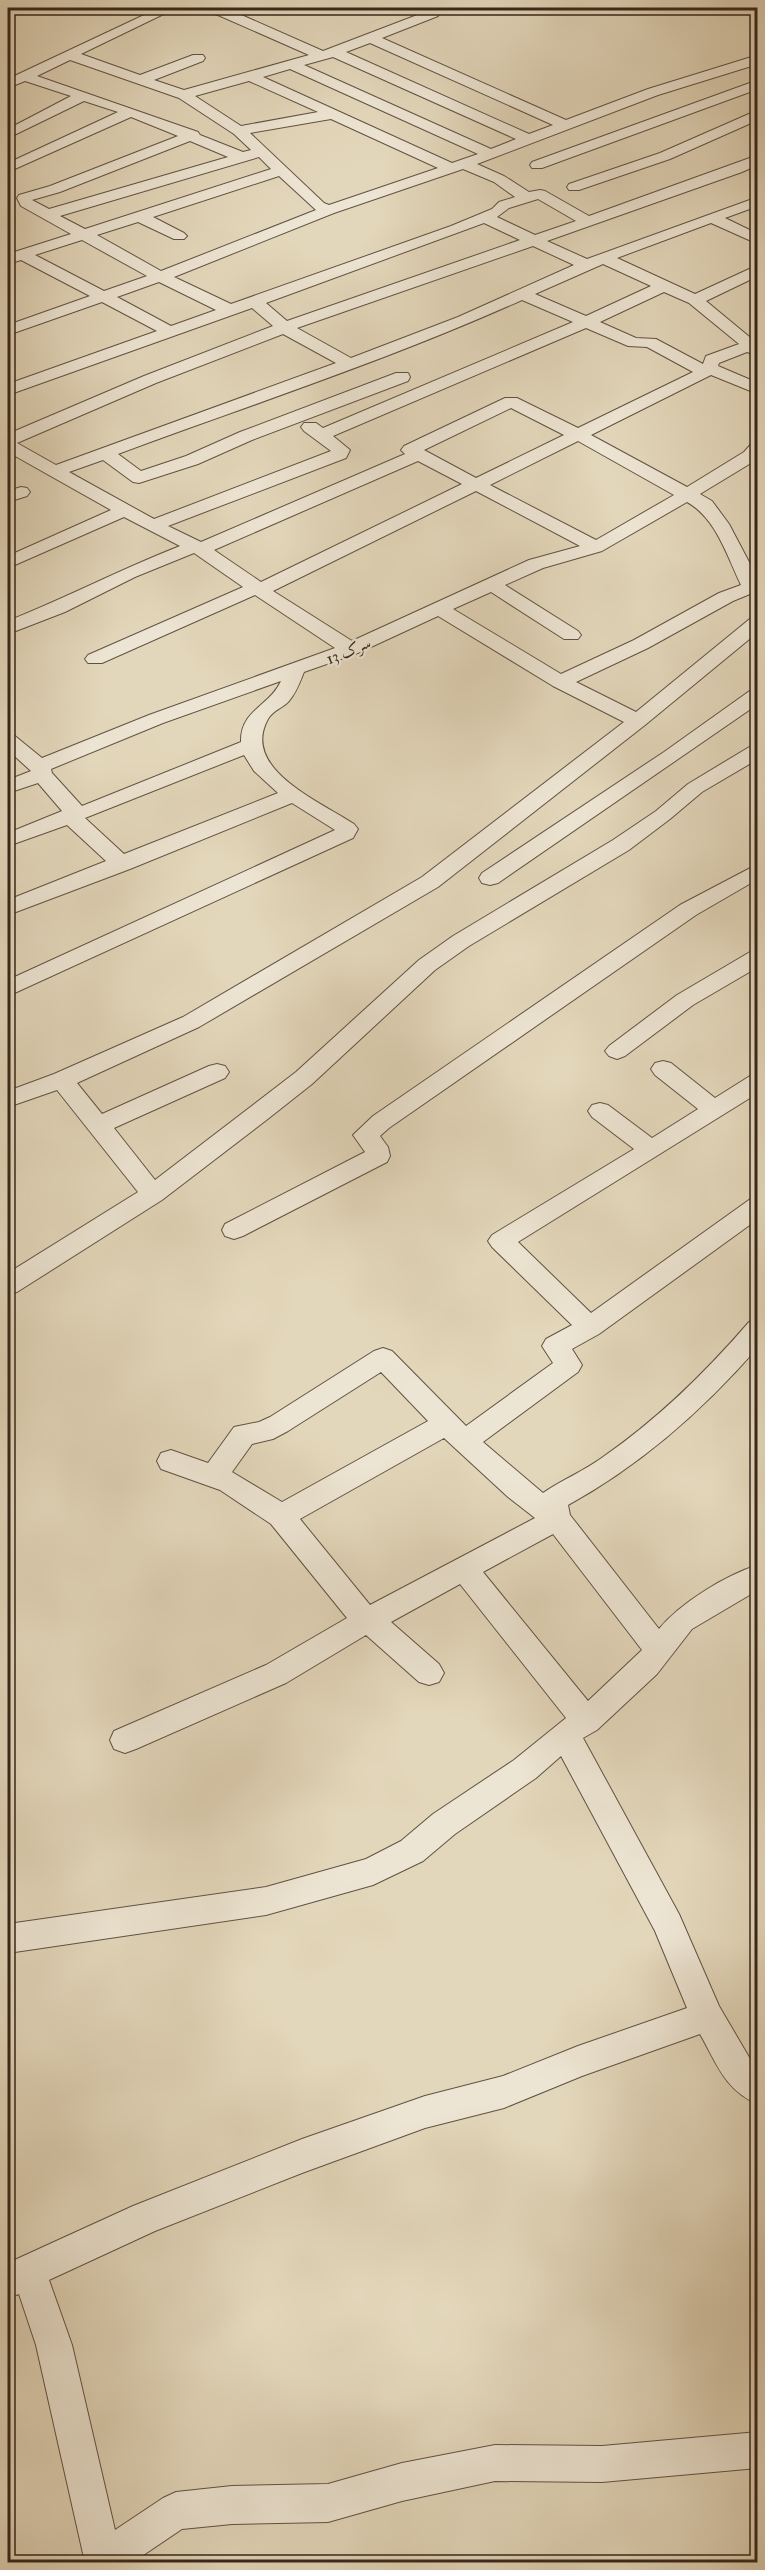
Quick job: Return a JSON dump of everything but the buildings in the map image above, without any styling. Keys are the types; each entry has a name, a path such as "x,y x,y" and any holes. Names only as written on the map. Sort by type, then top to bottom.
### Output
{"street":[{"path":"8,84 169,8"},
{"path":"207,8 230,10 526,138"},
{"path":"184,95 328,54 433,13"},
{"path":"371,38 564,125"},
{"path":"70,55 184,95 239,131 319,206 329,210"},
{"path":"140,80 198,58"},
{"path":"8,330 653,92 758,59"},
{"path":"291,64 495,151 527,161 667,233"},
{"path":"248,75 333,114 457,166 499,179 526,197"},
{"path":"24,76 193,135 242,157"},
{"path":"527,161 758,84"},
{"path":"8,134 83,96"},
{"path":"8,170 130,112"},
{"path":"239,131 333,114"},
{"path":"564,182 665,156 758,114"},
{"path":"193,135 55,189 24,198 26,203 49,214 80,234 232,311"},
{"path":"49,214 263,152"},
{"path":"8,440 136,384 285,328 588,222 619,208 726,175 758,159"},
{"path":"8,170 28,181 55,189"},
{"path":"14,257 281,171"},
{"path":"8,390 486,218 504,205 526,197 540,194 588,222"},
{"path":"56,471 366,358 464,320 603,258 758,201"},
{"path":"16,212 33,206"},
{"path":"138,216 179,236"},
{"path":"486,218 587,265"},
{"path":"712,218 758,240"},
{"path":"14,257 102,296 171,332"},
{"path":"95,659 260,588 476,484 708,369 712,360 753,349 695,300 603,258"},
{"path":"695,300 758,270"},
{"path":"321,435 589,321 664,286"},
{"path":"522,294 589,321 634,343 650,342 693,367 708,369 739,379 758,389"},
{"path":"254,301 285,328 350,364"},
{"path":"366,358 426,391"},
{"path":"104,452 139,478 192,460 246,436 402,377"},
{"path":"560,682 641,644 726,597 755,590 720,524 706,505 577,434 511,402 410,450 596,547"},
{"path":"153,526 340,454 340,450 297,418"},
{"path":"8,445 153,526 198,548 260,588 315,628 351,649"},
{"name":"سرک 13","path":"8,787 156,719 351,649 536,564 596,547 750,456 758,447"},
{"path":"8,628 58,608 128,573 198,548 420,454"},
{"path":"8,563 125,510"},
{"path":"491,584 571,635"},
{"path":"440,609 560,682 638,721"},
{"path":"8,1099 62,1080 190,1022 430,882 638,721 758,622"},
{"path":"8,989 346,832 347,830 337,821 293,795 262,769 250,746 261,712 283,697 295,671"},
{"path":"490,878 671,756 758,694"},
{"path":"8,740 41,770 71,814 122,864"},
{"path":"8,840 250,746"},
{"path":"8,1285 153,1194 304,1078 427,965 462,941 621,845 696,788 758,750"},
{"path":"8,908 293,795"},
{"path":"234,1230 378,1156 376,1147 365,1135 381,1122 688,910 758,870"},
{"path":"617,1050 685,1000 758,957"},
{"path":"663,1069 716,1110"},
{"path":"100,1125 217,1072"},
{"path":"62,1080 153,1194"},
{"path":"590,1327 501,1241 758,1082"},
{"path":"600,1111 651,1150"},
{"path":"281,1516 456,1432 569,1365 555,1346 590,1327 758,1206"},
{"path":"557,1519 553,1500 585,1484 662,1428 758,1329"},
{"path":"214,1476 244,1434 263,1432 279,1424 383,1358 456,1432 518,1489 557,1519 659,1650"},
{"path":"171,1461 230,1482 281,1516 366,1621 370,1621 429,1673"},
{"path":"126,1740 276,1674 366,1621 557,1519"},
{"path":"464,1569 576,1728 668,1924 707,2016 741,2075 758,2088"},
{"path":"8,1939 266,1901 373,1871 412,1851 444,1824 525,1769 576,1728 647,1665 682,1622 701,1608 758,1576"},
{"path":"707,2016 504,2092 425,2112 302,2156 145,2218 18,2275 54,2345 102,2562 176,2511 232,2505 328,2503 402,2482 495,2463 602,2464 758,2450"}]}
